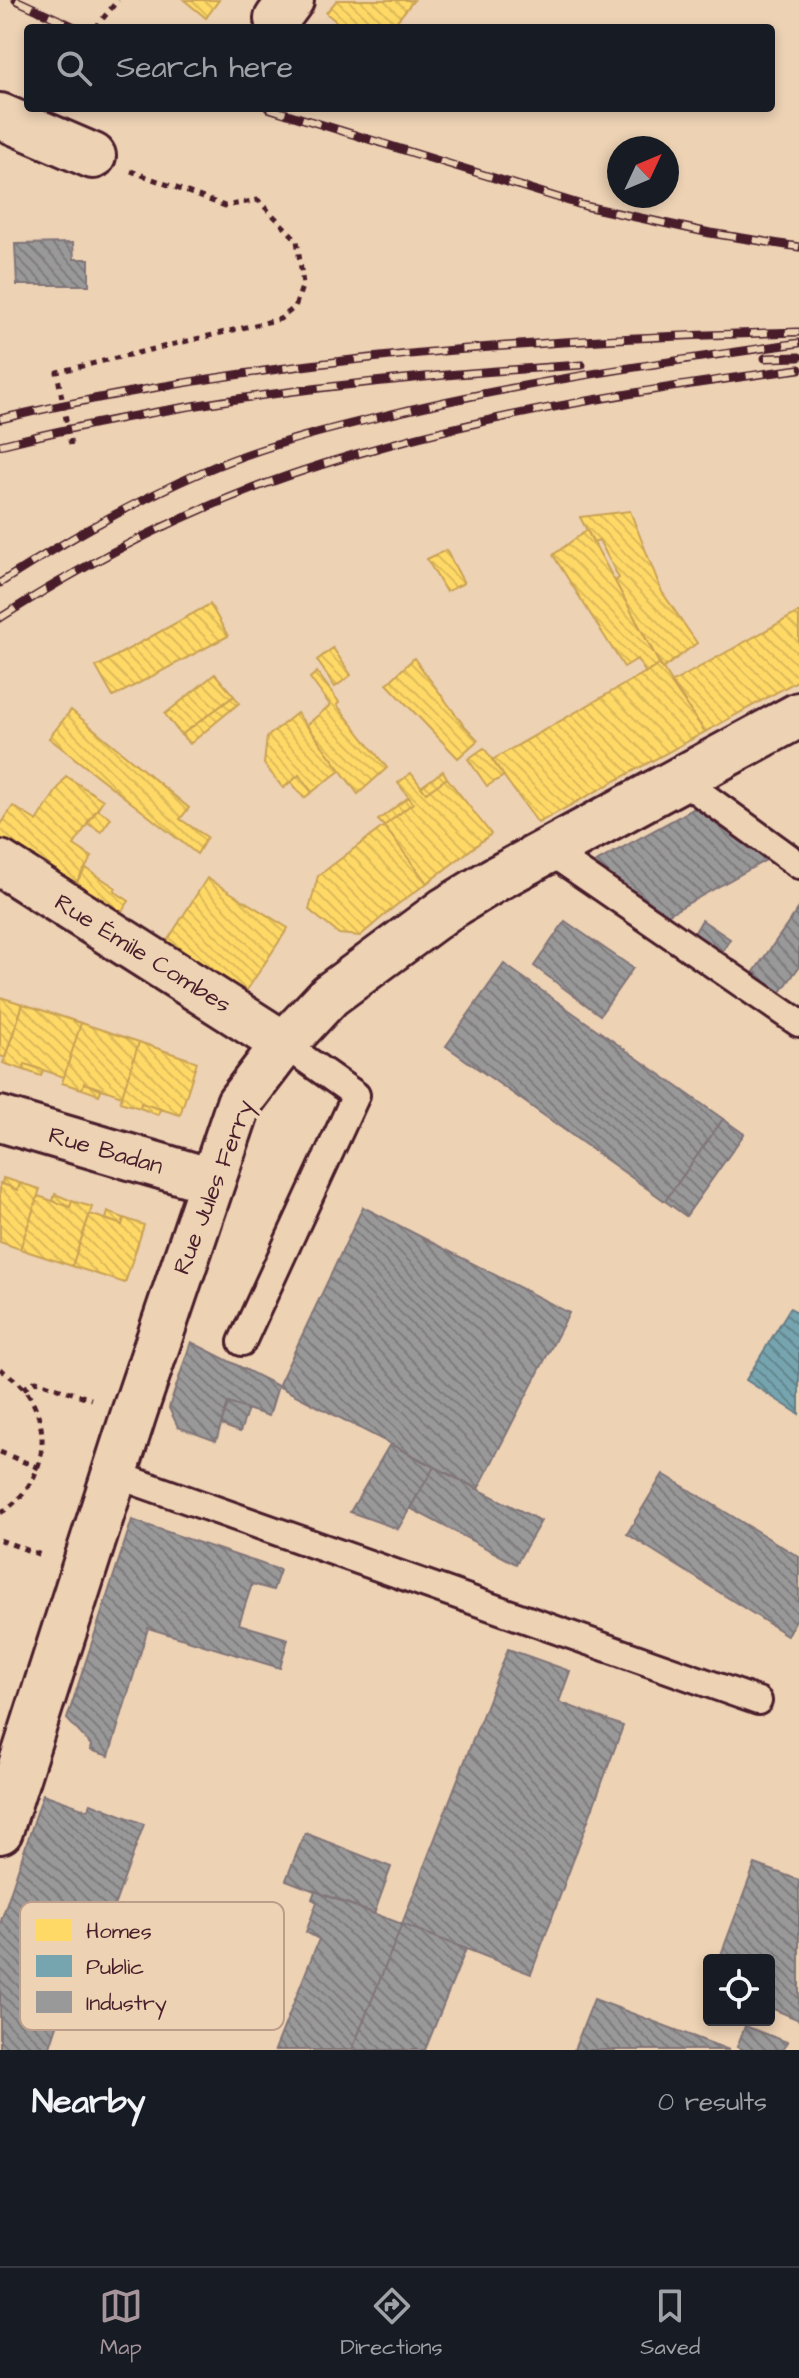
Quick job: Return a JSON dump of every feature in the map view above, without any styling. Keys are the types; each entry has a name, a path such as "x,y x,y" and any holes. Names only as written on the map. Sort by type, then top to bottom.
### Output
{"street":[{"path":"0,116 93,156"},
{"name":"Rue Jules Ferry","path":"4,1803 239,1103 284,1044 330,995 445,910 799,715"},
{"name":"Rue Émile Combes","path":"0,863 284,1044"},
{"name":"Rue Badan","path":"0,1119 212,1181"}],"lane":[{"path":"682,780 799,865"},
{"path":"549,851 799,1023"},
{"path":"242,1342 356,1095 284,1044"},
{"path":"114,1474 758,1701"}],"path":[{"path":"98,24 118,0"},
{"path":"71,445 57,372 280,319 295,307 303,284 297,240 258,200 225,206 93,156"},
{"path":"0,1369 16,1380 31,1399 40,1421 43,1444 39,1468 27,1489 0,1513"},
{"path":"23,1389 36,1381 134,1413"},
{"path":"0,1452 39,1468"}],"building: Homes":[{"path":"184,0 219,0 206,18"},
{"path":"337,0 414,0 394,24 339,24 326,13"},
{"path":"630,511 662,592 697,643 662,669 615,581 619,578 599,540 593,542 580,517"},
{"path":"587,530 660,664 646,673 637,659 624,667 553,555"},
{"path":"446,550 464,583 446,592 427,559"},
{"path":"210,604 228,636 113,697 96,667"},
{"path":"799,612 799,680 705,732 671,683"},
{"path":"333,648 351,675 335,687 317,660"},
{"path":"414,658 478,740 458,758 387,684"},
{"path":"660,664 705,732 538,823 492,760"},
{"path":"317,672 339,702 337,705 387,768 358,794 307,725 330,705 310,678"},
{"path":"215,674 234,696 181,735 165,714"},
{"path":"234,696 239,703 190,744 181,735"},
{"path":"71,710 189,808 180,819 207,837 197,854 49,738"},
{"path":"297,713 341,770 312,792 299,775 283,788 264,764 267,737"},
{"path":"484,748 504,776 487,786 468,759"},
{"path":"443,771 447,778 426,793 421,787"},
{"path":"411,773 426,793 447,778 491,834 427,883 384,826 413,803 398,783"},
{"path":"299,775 312,792 304,798 291,782"},
{"path":"66,776 103,800 74,845 92,857 72,889 0,843 0,826 13,806 37,821"},
{"path":"409,797 413,803 384,826 378,820"},
{"path":"97,809 111,818 101,832 87,823"},
{"path":"384,826 427,883 360,936 339,934 309,910 318,876"},
{"path":"86,868 129,901 120,914 72,889"},
{"path":"207,878 288,928 243,996 164,946"},
{"path":"0,997 23,1004 6,1058 0,1056"},
{"path":"23,1004 81,1023 64,1077 25,1064 24,1070 3,1063"},
{"path":"81,1023 139,1042 122,1096 84,1083 82,1089 62,1083"},
{"path":"139,1042 197,1062 180,1115 141,1103 140,1108 120,1102"},
{"path":"25,1064 43,1070 41,1076 24,1070"},
{"path":"84,1083 101,1090 99,1095 82,1089"},
{"path":"141,1103 160,1109 158,1115 140,1108"},
{"path":"3,1178 20,1183 18,1190 2,1184"},
{"path":"0,1183 18,1190 20,1183 40,1189 20,1249 0,1242"},
{"path":"55,1194 72,1201 70,1207 53,1201"},
{"path":"38,1196 70,1207 72,1201 92,1207 72,1266 20,1249"},
{"path":"108,1212 124,1218 122,1225 106,1219"},
{"path":"90,1214 122,1225 124,1218 144,1225 125,1283 72,1266"}],"building: Public":[{"path":"790,1308 799,1313 799,1414 746,1380"}],"building: Industry":[{"path":"73,243 74,259 89,259 89,285 17,285 15,244"},
{"path":"695,808 768,859 667,915 594,863"},
{"path":"799,908 799,967 778,996 751,976"},
{"path":"702,920 730,939 721,954 694,934"},
{"path":"565,921 633,968 600,1015 534,966"},
{"path":"504,964 723,1119 665,1201 446,1046"},
{"path":"723,1119 744,1134 686,1216 665,1201"},
{"path":"363,1207 569,1313 478,1489 278,1386"},
{"path":"191,1342 278,1386 269,1416 228,1403 216,1441 178,1427 169,1408"},
{"path":"228,1403 248,1409 240,1432 221,1425"},
{"path":"390,1444 434,1467 398,1529 350,1512"},
{"path":"434,1467 541,1521 516,1564 410,1508"},
{"path":"663,1474 799,1557 799,1615 787,1635 627,1534"},
{"path":"132,1520 280,1570 273,1590 252,1584 239,1624 288,1639 280,1668 148,1628 109,1756 90,1750 91,1745 67,1719"},
{"path":"508,1649 570,1671 559,1702 623,1726 531,1974 402,1924"},
{"path":"43,1794 88,1810 91,1803 144,1824 116,1902 20,1902 20,2030 56,2030 49,2050 0,2050 0,1924"},
{"path":"305,1833 391,1867 374,1914 286,1880"},
{"path":"755,1864 799,1880 799,2020 775,2010 775,1954 721,1954"},
{"path":"315,1891 402,1924 352,2050 275,2050 319,1939 306,1932 317,1902 312,1899"},
{"path":"402,1924 466,1949 425,2050 352,2050"},
{"path":"594,1999 729,2050 574,2050"},
{"path":"745,2026 787,2042 783,2050 744,2050 737,2047"}],"railway":[{"path":"16,0 68,24"},
{"path":"281,112 585,206 710,233 799,247"},
{"path":"0,419 198,381 397,355 598,340 799,332"},
{"path":"0,583 74,538 176,484 223,463 287,441 353,423 533,384 799,343"},
{"path":"765,358 799,357"},
{"path":"0,445 216,402 362,383 582,365"},
{"path":"0,618 63,579 162,527 230,497 330,462 462,426 529,412 664,388 799,369"}]}
